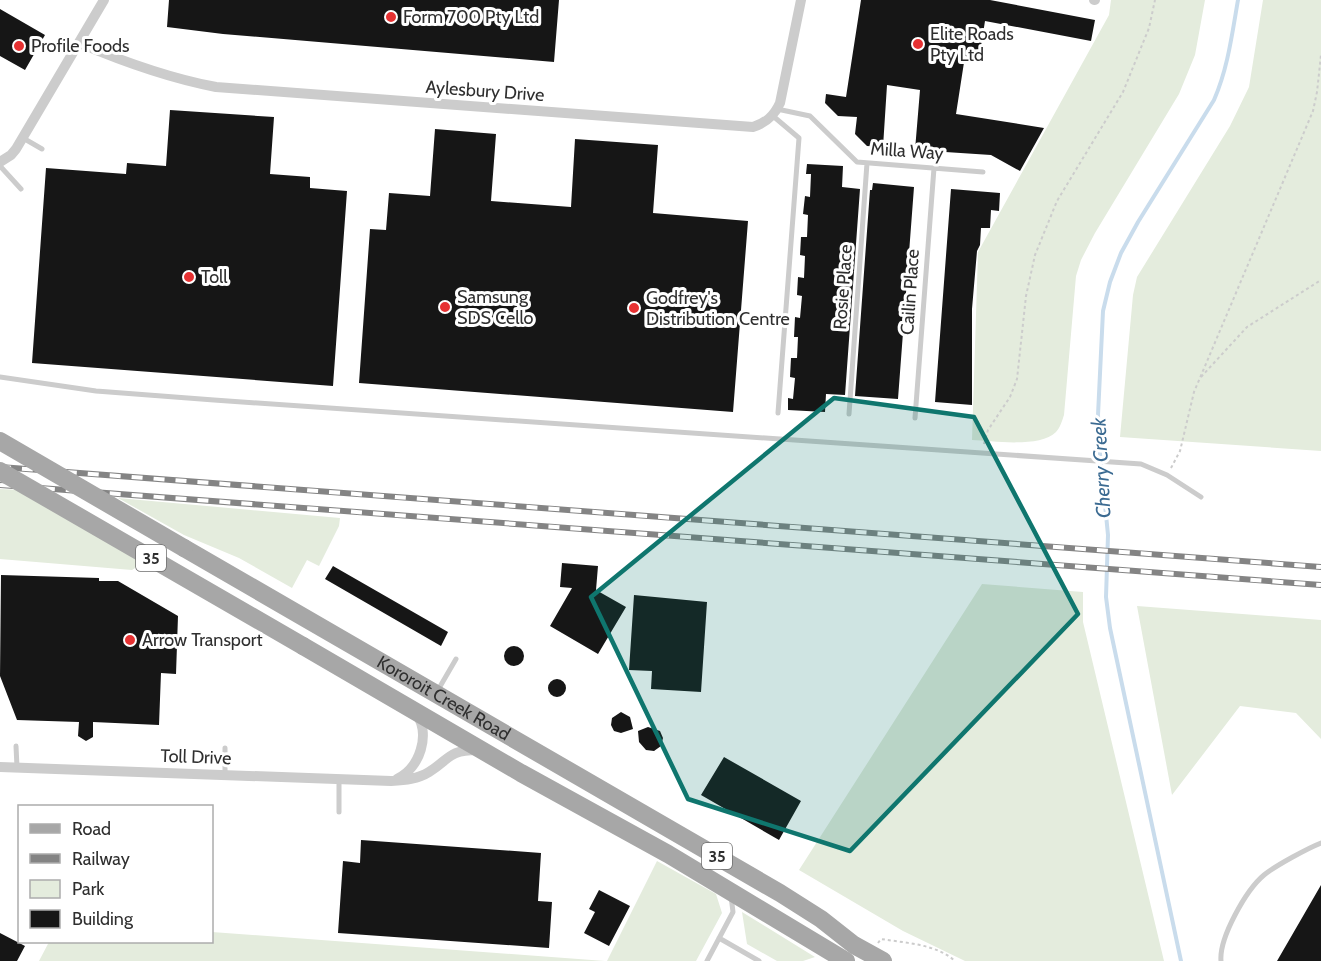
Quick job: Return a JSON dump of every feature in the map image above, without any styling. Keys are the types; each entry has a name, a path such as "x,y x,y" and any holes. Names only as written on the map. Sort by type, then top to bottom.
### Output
{"main road":[{"name":"Kororoit Creek Road","path":"0,441 780,893 876,958"},
{"name":"Kororoit Creek Road","path":"0,471 730,891 840,960"}],"street":[{"path":"0,164 11,156 23,138 104,0"},
{"path":"775,112 786,82 801,0"},
{"name":"Aylesbury Drive","path":"79,43 180,81 216,87 742,127 762,124 775,112"},
{"path":"392,781 408,772 422,747 422,724 418,714 406,706"},
{"name":"Toll Drive","path":"0,766 392,781 420,777 446,757 464,750 476,750 501,761"}],"lane":[{"name":"Milla Way","path":"775,112 810,116 857,162 983,172"},
{"path":"775,112 799,138 778,413"},
{"path":"23,138 42,149"},
{"name":"Rosie Place","path":"849,414 867,163"},
{"path":"0,164 21,189"},
{"name":"Cailin Place","path":"915,418 934,168"},
{"path":"0,377 96,391 214,400 1141,464 1167,475 1202,497"},
{"path":"435,694 456,659"},
{"path":"16,746 17,767"},
{"path":"225,748 225,775"},
{"path":"339,779 339,812"},
{"path":"1221,961 1222,944 1228,926 1254,887 1264,876 1321,843"},
{"path":"707,961 733,912 730,891"},
{"path":"719,938 759,961"}],"path":[{"path":"981,453 988,430 1010,397 1017,379 1026,296 1035,255 1057,201 1123,92 1149,28 1155,0"},
{"path":"1167,475 1180,452 1194,392 1313,111 1321,55"},
{"path":"1200,379 1247,327 1321,280"},
{"path":"876,958 881,939 938,949 955,961"}],"highlighted area":[{"path":"834,398 974,417 1078,614 850,851 688,799 591,597"}],"green space":[{"path":"1111,0 1205,0 1195,55 1179,94 1081,260 1076,276 1064,415 1059,428 1049,437 1028,442 972,440 978,252 1109,15"},
{"path":"1263,0 1321,0 1321,451 1120,437 1133,295 1137,277 1230,126 1249,87"},
{"path":"0,489 20,490 146,561 132,570 0,559"},
{"path":"118,498 340,518 339,526 319,566 307,560 292,588 239,558 184,535"},
{"path":"982,584 1083,592 1083,622 1164,961 965,961 903,931 799,870"},
{"path":"1137,606 1321,620 1321,739 1296,713 1240,706 1172,795"},
{"path":"657,861 716,894 722,913 696,961 607,961"},
{"path":"742,912 815,957 803,961 777,961 747,944"},
{"path":"213,932 605,961 39,961 48,943 213,943"}],"building":[{"name":"Form 700 Pty Ltd","path":"169,0 559,0 554,62 223,34 167,27"},
{"path":"861,0 990,0 1095,20 1091,41 985,21 979,59 965,56 956,114 1044,128 1020,171 991,155 915,150 920,90 887,85 883,147 867,146 855,134 857,117 838,116 825,103 826,94 846,97"},
{"name":"Profile Foods","path":"0,9 45,35 25,70 0,56"},
{"name":"Toll","path":"170,110 274,117 270,174 310,177 310,188 347,191 333,386 32,363 46,168 126,174 127,163 166,166"},
{"path":"435,129 496,134 491,201 571,207 575,139 658,145 653,213 748,221 733,412 359,383 370,229 386,230 389,193 430,196"},
{"path":"807,164 843,166 842,187 860,189 845,395 826,394 825,412 788,410 788,398 793,399 795,378 790,377 791,358 797,358 798,337 794,337 795,317 800,318 802,296 797,295 798,277 804,278 805,256 800,255 801,237 807,237 808,215 803,214 805,196 810,197 811,174 806,174"},
{"path":"873,183 914,187 898,399 855,396 870,190 872,190"},
{"path":"951,189 1000,193 999,211 991,210 990,228 981,228 980,245 977,251 972,309 972,405 935,402"},
{"path":"562,563 598,566 596,590 626,607 598,654 550,626 572,588 560,587"},
{"path":"333,566 448,632 441,646 325,579"},
{"path":"1,575 99,578 99,581 118,581 178,616 176,674 161,673 159,725 93,722 93,737 86,741 78,736 79,722 17,720 0,676"},
{"path":"634,595 707,602 701,692 651,689 652,671 629,670"},
{"path":"514,646 521,649 524,656 521,663 514,666 507,663 504,656 507,649"},
{"path":"553,679 561,679 566,684 564,695 553,697 548,692 548,684"},
{"path":"621,712 630,717 633,729 621,733 614,731 611,725 612,718"},
{"path":"648,727 660,731 663,738 661,746 654,751 646,750 639,742 638,731"},
{"path":"724,757 801,801 779,840 701,795"},
{"path":"361,840 541,853 538,901 552,902 549,948 338,933 343,861 360,863"},
{"path":"1321,885 1321,961 1277,961"},
{"path":"599,890 630,906 609,946 584,933 595,912 589,909"},
{"path":"0,933 25,946 17,961 0,961"}],"waterway":[{"name":"Cherry Creek","path":"1181,961 1110,628 1106,597 1108,535 1098,415 1103,311 1110,282 1121,253 1214,100 1226,63 1238,0"}],"railway":[{"path":"0,467 1321,567"},
{"path":"0,485 1321,585"}],"place":[{"name":"Form 700 Pty Ltd","path":"391,17"},
{"name":"Elite Roads Pty Ltd","path":"918,44"},
{"name":"Profile Foods","path":"19,46"},
{"name":"Toll","path":"189,277"},
{"name":"Samsung SDS Cello","path":"445,307"},
{"name":"Godfrey's Distribution Centre","path":"634,308"},
{"name":"Arrow Transport","path":"130,640"}]}
